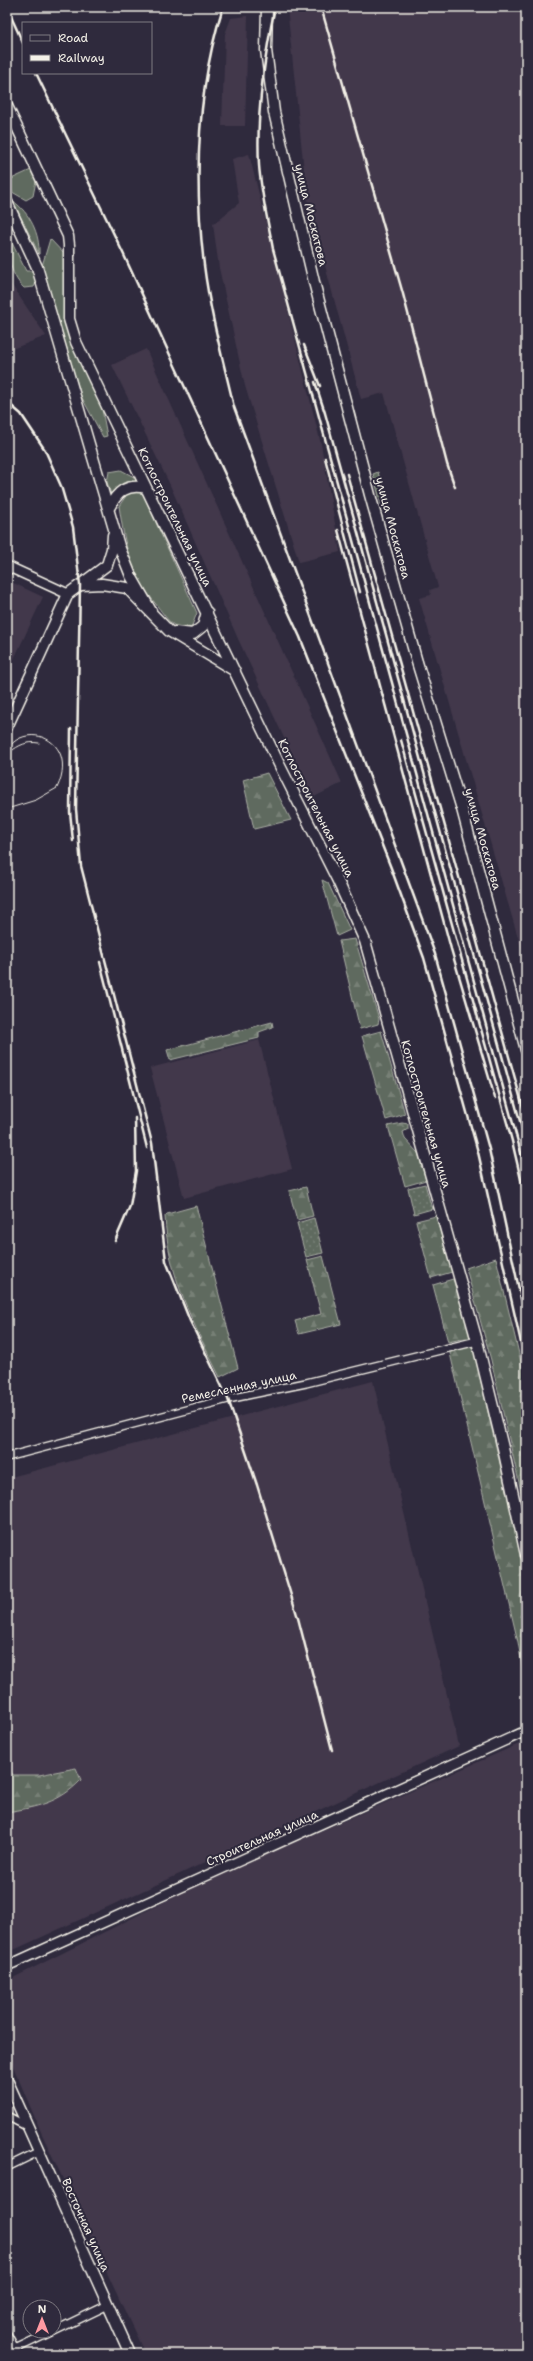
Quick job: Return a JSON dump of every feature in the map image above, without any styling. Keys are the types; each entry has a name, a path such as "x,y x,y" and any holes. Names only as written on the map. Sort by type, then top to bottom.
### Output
{"main road":[{"name":"улица Москатова","path":"267,7 266,50 274,112 307,252 370,495 417,662 462,809 526,1050"},
{"name":"Котлостроительная улица","path":"7,106 68,236 69,319 76,342 280,766 338,879 365,941 477,1341 503,1448 526,1555"},
{"path":"7,202 37,267 130,576 151,611"},
{"path":"109,508 118,493 126,488 136,486 146,488"},
{"path":"7,727 68,594 107,565 112,549 114,526"},
{"path":"80,585 102,584 126,588 151,611 169,631 235,671"},
{"path":"169,631 183,634 193,634 202,626 207,612"},
{"name":"Восточная улица","path":"7,2080 130,2354"}],"street":[{"path":"7,566 68,594"},
{"name":"Ремесленная улица","path":"7,1457 145,1419 228,1399 326,1379 477,1341"},
{"name":"Строительная улица","path":"7,1966 526,1731"},
{"path":"7,2116 28,2127"},
{"path":"7,2167 40,2151"},
{"path":"62,2327 108,2305"},
{"path":"7,2334 16,2351"},
{"path":"7,2353 16,2351 39,2339"}],"shaded area":[{"path":"287,7 526,7 526,965 419,598 431,595 430,590 438,587 384,393 361,399 307,199"},
{"path":"248,16 245,126 222,126 225,34 231,18"},
{"path":"249,154 321,444 340,552 299,562 245,386 219,268 213,224 239,203 232,159"},
{"path":"7,278 46,336 7,351"},
{"path":"146,349 342,783 312,798 239,641 170,485 112,365"},
{"path":"7,580 43,597 7,674"},
{"path":"259,1040 292,1169 184,1198 150,1068"},
{"path":"373,1381 459,1746 7,1953 7,1478"},
{"path":"526,1741 526,2354 145,2354 41,2132 7,2052 7,1981 202,1883"}],"green space":[{"path":"33,169 37,176 33,196 26,200 7,189 7,181"},
{"path":"13,201 19,206 33,224 38,239 39,254"},
{"path":"7,233 26,271 34,271 36,283 34,287 24,288 15,276 8,255"},
{"path":"50,239 67,257 66,323 71,343 101,404 107,436 103,437 81,396 42,266"},
{"path":"121,470 134,477 137,482 123,483 111,494 107,482 109,472"},
{"path":"378,472 388,509 383,511 373,474"},
{"path":"136,491 143,494 197,613 191,628 180,628 168,620 148,594 130,560 119,506 128,493"},
{"path":"267,773 291,820 254,829 243,780"},
{"path":"322,880 328,883 350,930 337,936"},
{"path":"355,939 379,1019 378,1024 360,1029 339,941"},
{"path":"272,1022 273,1027 259,1032 259,1038 170,1060 167,1050"},
{"path":"381,1031 405,1114 386,1120 362,1036"},
{"path":"402,1123 408,1124 408,1129 403,1132 405,1139 418,1153 426,1180 405,1186 388,1126"},
{"path":"425,1184 432,1209 414,1214 408,1188"},
{"path":"306,1187 313,1216 297,1220 289,1191"},
{"path":"196,1206 238,1368 220,1377 192,1319 176,1279 167,1237 165,1216 167,1214"},
{"path":"436,1216 452,1272 431,1278 416,1221"},
{"path":"314,1218 323,1253 306,1257 297,1223"},
{"path":"323,1256 341,1324 299,1334 295,1321 321,1314 307,1260"},
{"path":"496,1258 526,1383 526,1513 491,1360 466,1268"},
{"path":"453,1279 471,1337 448,1342 433,1285"},
{"path":"472,1343 526,1576 526,1688 518,1642 449,1349"},
{"path":"7,1766 13,1775 39,1775 76,1768 81,1780 73,1788 47,1803 7,1812"}],"tram line":[{"path":"7,750 15,741 26,736 37,736 47,739 56,747 61,757 62,771 57,788 36,800 7,809"},
{"path":"10,752 23,744 39,743"},
{"path":"7,2339 14,2354"}],"railway":[{"path":"223,7 214,38 203,102 199,168 199,200 204,265 217,336 234,407 435,954 489,1149 526,1322"},
{"path":"275,7 267,46 262,86 258,145 261,186 273,249 526,1171"},
{"path":"321,7 403,294 447,464 455,487"},
{"path":"7,8 22,41"},
{"path":"36,74 123,253 300,637 391,868 424,958 478,1152 526,1365"},
{"path":"304,345 320,386"},
{"path":"315,382 325,413 526,1143"},
{"path":"7,402 21,414 45,450 61,486 73,527 80,585 76,809 81,866 152,1143 166,1261 190,1321 228,1399 257,1485 298,1618 332,1750"},
{"path":"325,458 360,592"},
{"path":"347,474 526,1118"},
{"path":"338,530 451,949 495,1098"},
{"path":"71,729 70,812 73,841"},
{"path":"401,740 512,1141 526,1201"},
{"path":"100,962 147,1148"},
{"path":"115,1241 130,1206 136,1171 135,1118"}]}
